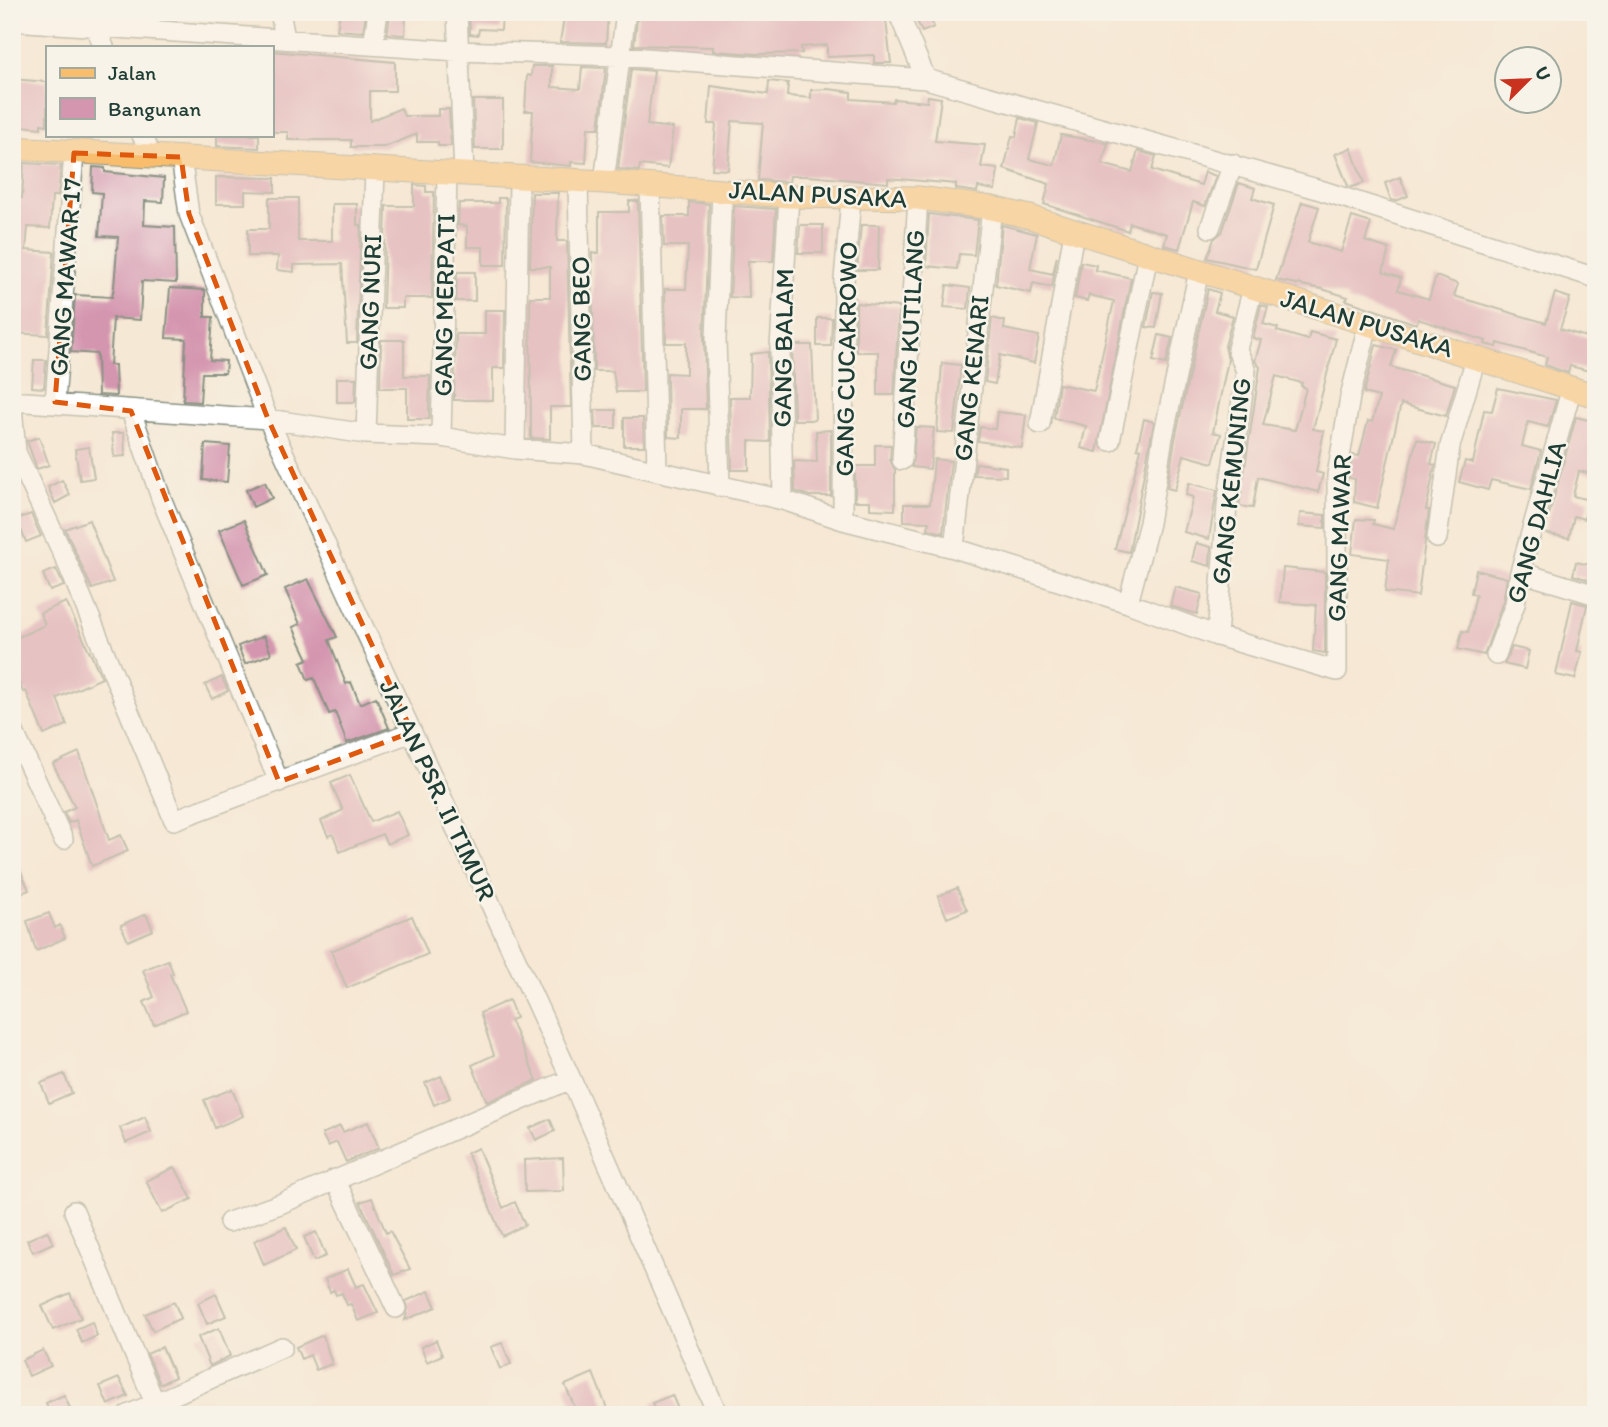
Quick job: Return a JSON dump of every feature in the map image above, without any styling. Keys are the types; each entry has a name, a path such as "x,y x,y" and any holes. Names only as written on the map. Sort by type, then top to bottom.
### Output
{"main road":[{"name":"JALAN PUSAKA","path":"12,148 74,153 146,145 181,157 578,183 604,182 789,196 918,198 992,208 1596,396"}],"street":[{"path":"280,12 285,38"},
{"path":"373,44 378,12"},
{"name":"GANG MERPATI","path":"441,437 455,174 457,12"},
{"path":"604,182 626,12"},
{"path":"898,12 926,79"},
{"path":"92,18 104,46"},
{"path":"12,21 92,18 285,38 457,51 620,56 926,79 1233,164 1596,278"},
{"name":"GANG MAWAR 17","path":"55,402 74,153"},
{"name":"JALAN PSR. II TIMUR","path":"181,157 189,214 268,419 571,1079 718,1415"},
{"path":"1210,228 1233,164"},
{"name":"GANG NURI","path":"366,434 374,170"},
{"path":"515,449 519,179"},
{"name":"GANG BEO","path":"578,183 584,454"},
{"path":"650,186 657,470"},
{"path":"720,487 716,338 722,190"},
{"name":"GANG BALAM","path":"783,500 780,348 789,196"},
{"name":"GANG CUCAKROWO","path":"843,520 844,280 851,198"},
{"name":"GANG KUTILANG","path":"902,460 918,198"},
{"name":"GANG KENARI","path":"954,548 992,208"},
{"path":"1040,424 1074,232"},
{"path":"1110,441 1148,256"},
{"path":"1128,603 1135,568 1149,523 1163,437 1199,271"},
{"name":"GANG KEMUNING","path":"1217,636 1227,505 1246,371 1237,349 1253,288"},
{"name":"GANG MAWAR","path":"1217,636 1338,671 1336,475 1367,324"},
{"path":"1437,538 1450,446 1476,358"},
{"name":"GANG DAHLIA","path":"1496,655 1515,604 1520,572 1572,387"},
{"path":"12,401 268,419 366,434 441,437 515,449 584,454 783,500 843,520 954,548 1128,603 1217,636"},
{"path":"12,407 16,452 118,682 172,819 176,821 412,732"},
{"path":"131,411 161,498 279,782"},
{"path":"1520,572 1596,595"},
{"path":"12,728 63,839"},
{"path":"229,1222 280,1204 571,1079"},
{"path":"335,1179 397,1308"},
{"path":"74,1211 157,1409"},
{"path":"128,1415 157,1409 282,1346"}],"highlighted area":[{"path":"74,153 181,157 189,214 268,419 412,732 279,782 131,411 55,402"}],"building":[{"path":"340,12 366,12 363,32 337,30"},
{"path":"469,12 502,12 501,30 479,29 478,35 470,34"},
{"path":"565,12 608,12 606,43 560,42"},
{"path":"638,12 885,12 891,63 874,63 874,55 827,57 827,45 801,47 802,53 756,54 713,51 713,47 634,45"},
{"path":"913,12 927,12 934,27 922,32"},
{"path":"390,15 406,16 405,35 387,34"},
{"path":"273,51 395,62 395,91 370,91 370,121 401,108 404,116 438,116 438,109 449,109 451,146 438,146 438,142 417,142 417,134 385,147 351,147 351,140 288,140 288,132 273,132"},
{"path":"532,66 552,66 552,87 580,89 582,67 606,68 599,128 588,128 586,163 571,162 571,166 530,162 533,111 525,111 527,75 531,76"},
{"path":"631,69 654,71 647,125 673,128 668,168 640,165 639,171 618,169"},
{"path":"12,79 46,82 46,125 41,124 41,128 12,125"},
{"path":"769,81 788,83 787,96 811,98 811,90 828,89 851,92 851,99 927,102 928,96 941,98 935,141 985,145 981,167 998,169 995,190 978,187 977,192 956,189 956,184 888,178 888,183 808,176 790,176 789,182 758,180 763,123 732,121 728,170 712,169 716,124 708,124 711,86 768,94"},
{"path":"473,100 503,100 503,149 475,149"},
{"path":"1020,118 1038,123 1029,159 1054,165 1061,135 1108,143 1102,164 1132,172 1138,151 1156,156 1152,170 1201,185 1205,172 1216,176 1205,206 1193,202 1179,249 1164,245 1167,234 1130,223 1128,231 1044,204 1049,184 1004,169 1012,136 1016,137"},
{"path":"217,136 259,136 259,148 217,146"},
{"path":"1351,148 1364,183 1352,187 1348,186 1335,154"},
{"path":"24,163 61,165 58,196 52,196 50,228 28,227 26,250 54,252 48,335 12,333 14,197 22,198"},
{"path":"93,167 105,168 105,172 164,178 163,202 145,201 144,225 175,227 176,283 142,281 140,320 113,318 110,365 115,365 116,396 98,395 97,354 71,352 75,295 112,297 114,287 118,237 99,236 102,193 92,192"},
{"path":"216,177 275,178 275,192 245,191 245,204 216,204"},
{"path":"1400,177 1408,196 1396,201 1391,200 1385,183"},
{"path":"1239,183 1255,188 1252,198 1274,205 1256,269 1207,258 1214,239 1222,232"},
{"path":"414,185 426,186 426,192 434,192 432,298 403,298 403,308 383,308 386,206 414,206"},
{"path":"532,193 558,193 557,241 567,241 571,407 550,407 550,439 531,438 530,297 550,297 550,267 530,267"},
{"path":"269,198 298,198 298,241 332,241 332,204 357,204 357,225 361,225 357,343 347,343 342,264 294,265 294,272 277,270 278,256 248,256 248,229 269,229"},
{"path":"498,198 506,198 505,265 483,265 483,247 467,247 467,226 458,225 459,203 498,203"},
{"path":"629,201 638,201 643,392 616,392 613,371 594,371 592,253 599,253 599,212 629,212"},
{"path":"689,202 709,204 704,338 706,409 681,409 681,438 668,437 667,373 686,374 686,343 666,343 665,289 686,289 688,246 664,246 663,216 689,216"},
{"path":"1302,202 1319,207 1308,242 1341,252 1352,217 1371,223 1365,241 1389,249 1383,272 1401,278 1398,290 1429,299 1436,276 1458,284 1454,296 1546,323 1555,293 1570,298 1560,329 1596,340 1593,372 1570,366 1568,373 1545,365 1547,357 1498,343 1497,347 1485,344 1486,341 1418,319 1416,324 1322,289 1276,280"},
{"path":"734,206 776,209 773,261 748,261 749,298 730,297"},
{"path":"929,214 978,220 974,255 959,254 957,269 926,266"},
{"path":"800,225 823,225 823,253 798,253"},
{"path":"861,225 879,225 878,270 857,270"},
{"path":"1002,225 1037,234 1030,269 1053,274 1057,256 1052,287 1033,283 1031,293 996,285"},
{"path":"1081,262 1096,265 1095,270 1131,278 1097,452 1081,448 1086,426 1054,418 1059,384 1094,391 1114,301 1089,295 1087,301 1075,298"},
{"path":"457,272 475,272 475,301 456,301"},
{"path":"947,285 970,288 968,309 944,307"},
{"path":"170,288 205,290 205,317 213,317 210,360 226,361 225,373 202,373 200,402 183,401 186,339 166,338"},
{"path":"1208,289 1220,293 1215,311 1233,316 1225,346 1228,360 1213,432 1221,434 1213,463 1184,455 1175,490 1167,488 1175,439"},
{"path":"1153,292 1162,293 1156,328 1146,327"},
{"path":"856,303 899,307 894,395 878,395 878,352 856,352"},
{"path":"1261,305 1268,307 1263,324 1278,328 1277,331 1308,340 1310,332 1336,339 1313,429 1324,431 1316,472 1323,474 1318,492 1258,477 1253,508 1239,506 1260,367 1255,361 1261,340 1253,338","holes":["1276,376 1302,383 1301,386 1306,388 1295,430 1263,425"]},
{"path":"485,310 505,310 504,368 493,368 493,400 454,400 456,334 485,334"},
{"path":"817,318 832,318 831,346 817,346"},
{"path":"992,318 1005,321 1004,329 1039,336 1034,363 1000,355 995,384 985,382"},
{"path":"1159,335 1172,338 1166,364 1153,361"},
{"path":"381,340 404,340 404,376 430,376 429,419 407,419 407,388 380,388"},
{"path":"792,345 812,345 815,420 794,420"},
{"path":"1376,345 1396,350 1391,367 1455,385 1446,416 1401,404 1377,508 1354,502 1355,479 1349,478 1353,455 1359,456 1368,421 1372,422 1379,397 1364,393"},
{"path":"768,352 770,442 749,441 749,470 732,470 730,397 750,397 751,354"},
{"path":"34,360 46,360 44,388 32,387"},
{"path":"942,363 961,365 954,433 937,432"},
{"path":"337,378 356,378 355,402 337,402"},
{"path":"1498,388 1556,400 1548,427 1528,422 1522,446 1541,451 1531,489 1491,480 1488,490 1459,482 1465,461 1473,463 1484,410 1492,411"},
{"path":"595,410 616,410 616,428 596,428"},
{"path":"997,412 1026,415 1022,448 978,441 980,427 995,429"},
{"path":"1576,417 1596,422 1596,475 1579,471 1573,496 1589,500 1584,519 1574,516 1569,538 1544,533"},
{"path":"624,418 643,418 644,446 624,446"},
{"path":"1144,419 1154,422 1129,552 1115,549 1141,449 1137,448"},
{"path":"916,427 934,428 930,469 912,467"},
{"path":"831,430 831,496 809,496 795,491 794,461 817,462 816,431"},
{"path":"112,433 124,433 125,456 114,457"},
{"path":"39,437 49,465 37,469 27,441"},
{"path":"1417,439 1436,444 1431,464 1435,465 1426,510 1429,510 1418,596 1385,592 1389,559 1352,554 1356,519 1374,520 1373,524 1393,529"},
{"path":"205,444 230,446 227,482 203,480"},
{"path":"875,445 891,445 890,460 895,470 895,510 870,509 870,501 855,501 855,466 875,466"},
{"path":"89,447 94,478 80,480 75,449"},
{"path":"934,459 951,461 943,533 928,529 929,522 904,521 904,504 930,504"},
{"path":"976,463 1006,467 1006,476 974,475"},
{"path":"62,480 70,495 55,503 48,487"},
{"path":"265,482 272,498 253,507 246,490"},
{"path":"1189,483 1217,490 1209,539 1184,532 1193,497 1186,495"},
{"path":"1300,513 1325,515 1325,528 1299,526"},
{"path":"31,514 41,536 26,542 17,519"},
{"path":"89,520 113,582 92,589 65,529"},
{"path":"244,520 268,575 243,585 219,530"},
{"path":"1196,543 1211,547 1210,566 1192,561"},
{"path":"1576,562 1596,566 1596,582 1573,575"},
{"path":"1283,568 1325,572 1325,653 1313,651 1316,605 1280,602"},
{"path":"56,569 64,586 50,591 43,574"},
{"path":"1476,570 1507,578 1503,601 1484,655 1458,649 1462,631 1468,632 1476,594 1471,593"},
{"path":"308,579 337,637 329,640 346,684 351,682 360,704 376,697 389,728 347,743 335,712 329,714 314,678 308,680 301,662 308,659 293,627 300,624 285,589"},
{"path":"1175,587 1202,594 1197,614 1170,606"},
{"path":"1572,601 1587,605 1577,651 1582,652 1575,679 1556,675"},
{"path":"66,602 102,678 57,698 67,725 44,735 26,691 23,692 12,667 12,640 45,625 40,613"},
{"path":"264,636 271,654 245,664 238,646"},
{"path":"1512,647 1529,651 1525,669 1504,664"},
{"path":"222,677 228,691 212,699 205,685"},
{"path":"79,752 109,840 121,835 128,851 92,866 76,820 69,823 64,812 75,807 53,764"},
{"path":"350,775 371,822 397,811 408,835 387,844 382,834 340,852 333,834 328,836 321,821 343,810 331,783"},
{"path":"12,852 29,890 12,897"},
{"path":"957,888 967,910 947,918 938,896"},
{"path":"49,913 55,928 60,925 65,938 36,951 27,921"},
{"path":"146,914 153,930 128,941 121,925"},
{"path":"412,916 428,954 347,988 331,951"},
{"path":"168,960 173,973 170,974 186,1011 154,1025 144,1002 154,997 143,970"},
{"path":"509,1000 516,1018 510,1020 537,1080 487,1102 472,1065 494,1055 480,1013"},
{"path":"64,1074 72,1093 49,1103 41,1083"},
{"path":"441,1076 450,1098 434,1105 425,1083"},
{"path":"232,1089 243,1116 215,1128 204,1100"},
{"path":"145,1117 151,1132 126,1143 120,1128"},
{"path":"550,1119 555,1131 536,1140 530,1128"},
{"path":"368,1122 379,1148 346,1162 337,1142 328,1146 322,1134 340,1126 343,1132"},
{"path":"478,1148 503,1208 515,1202 525,1225 502,1236 467,1153"},
{"path":"563,1158 564,1191 525,1192 524,1160"},
{"path":"175,1167 192,1199 162,1213 146,1181"},
{"path":"372,1198 386,1233 390,1231 410,1269 394,1275 360,1202"},
{"path":"286,1227 296,1250 264,1265 254,1241"},
{"path":"47,1231 53,1243 33,1252 27,1240"},
{"path":"316,1232 326,1256 314,1261 304,1237"},
{"path":"348,1269 356,1287 364,1284 378,1313 358,1321 351,1304 347,1305 342,1293 336,1295 334,1290 330,1292 325,1279"},
{"path":"429,1291 436,1307 405,1320 408,1308 406,1301"},
{"path":"70,1293 81,1318 53,1330 42,1306"},
{"path":"216,1294 226,1316 207,1324 198,1303"},
{"path":"174,1302 181,1318 153,1331 145,1314"},
{"path":"92,1322 97,1336 82,1343 76,1329"},
{"path":"219,1328 230,1356 210,1366 198,1337"},
{"path":"323,1335 332,1364 316,1370 310,1355 301,1359 296,1347"},
{"path":"436,1340 442,1355 427,1362 421,1347"},
{"path":"502,1343 511,1364 500,1369 491,1347"},
{"path":"162,1347 175,1377 160,1384 147,1354"},
{"path":"43,1350 51,1366 29,1376 22,1360"},
{"path":"593,1373 608,1411 599,1415 578,1415 565,1385"},
{"path":"119,1378 128,1396 108,1405 100,1386"},
{"path":"64,1395 73,1415 51,1415 46,1403"},
{"path":"672,1395 678,1409 657,1415 652,1403"}]}
